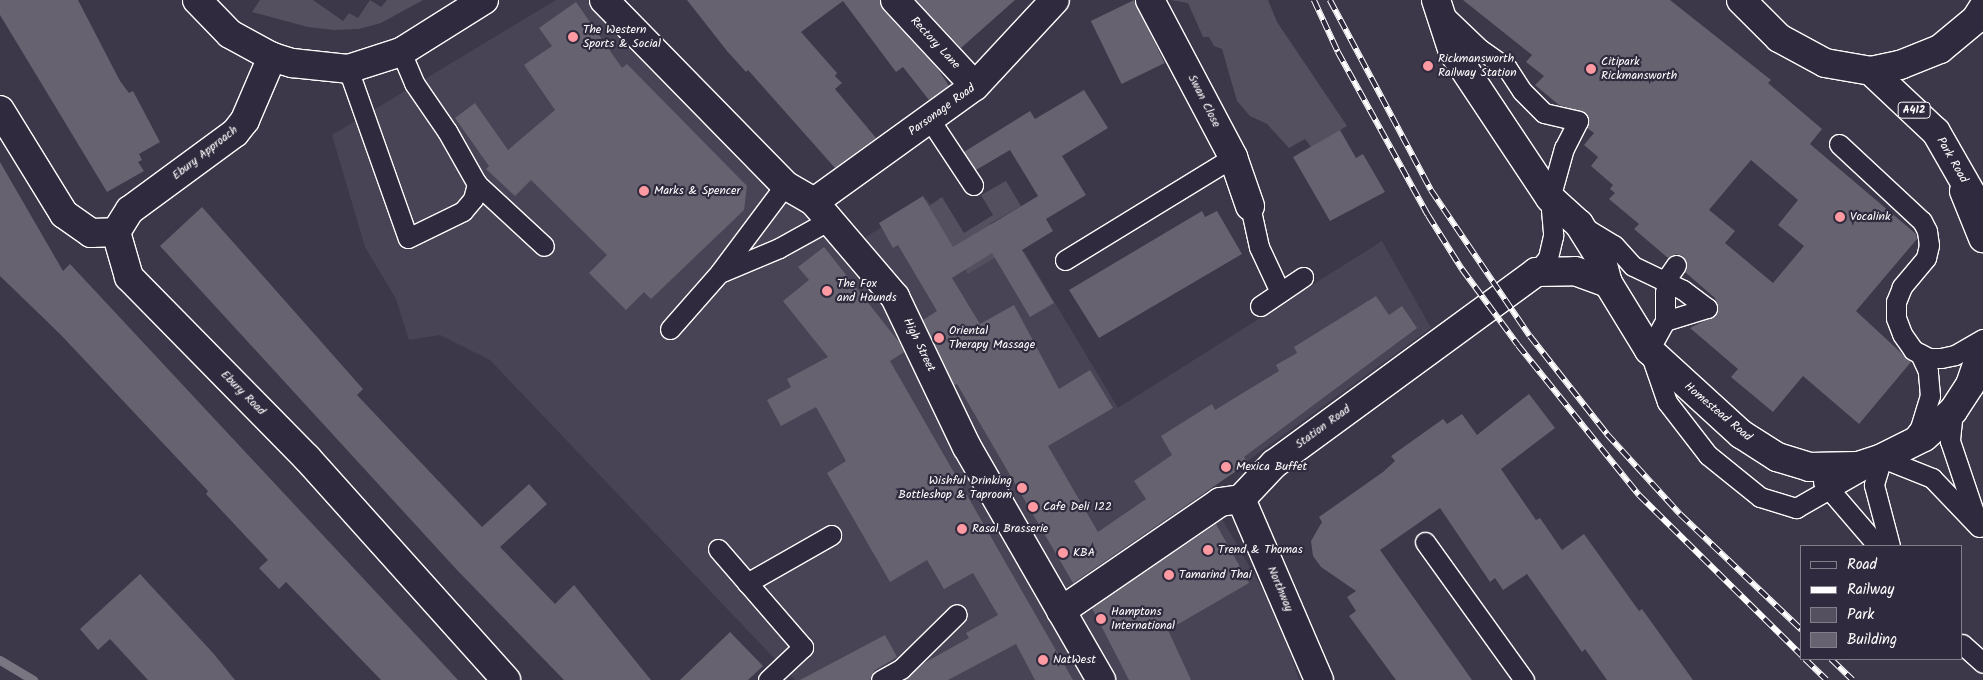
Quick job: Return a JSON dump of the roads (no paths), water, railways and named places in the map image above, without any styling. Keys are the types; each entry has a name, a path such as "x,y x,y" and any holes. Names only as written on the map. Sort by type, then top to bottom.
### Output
{"street":[{"path":"197,0 230,34 272,57 292,63 348,69 401,52 484,0"},
{"name":"High Street","path":"604,0 785,185 821,212 895,296 967,446 1101,680"},
{"name":"Rectory Lane","path":"895,0 975,86"},
{"name":"Parsonage Road","path":"821,212 930,120 975,86 1055,0"},
{"name":"Swan Close","path":"1150,0 1233,157 1250,206"},
{"path":"1741,1 1779,38 1794,47 1825,63 1871,71 1900,65 1940,49 1970,25 1983,8"},
{"path":"1437,5 1453,52 1550,198 1579,224 1602,261 1608,283"},
{"name":"Ebury Approach","path":"116,232 130,210 235,133 244,120 272,57"},
{"name":"Park Road","path":"1871,71 1930,126 1983,214"},
{"path":"0,110 64,214 91,233 116,232"},
{"path":"1948,155 1983,238"},
{"name":"Ebury Road","path":"116,232 129,277 307,458 502,679"},
{"path":"1536,272 1575,271 1608,283"},
{"name":"Station Road","path":"1241,499 1274,464 1536,272"},
{"name":"Homestead Road","path":"1608,283 1650,350 1740,434 1777,457 1808,467 1858,466 1893,454 1940,425 1953,411 1970,385 1983,347"},
{"path":"1061,611 1220,502 1241,499"},
{"name":"Northway","path":"1241,499 1319,680"}],"lane":[{"path":"1437,5 1480,49 1507,68 1522,90 1544,113 1578,121 1562,154 1550,198 1553,236 1548,258 1536,272"},
{"path":"401,52 414,83 447,131 477,184 544,246"},
{"path":"348,69 408,238 463,212 473,200 477,184"},
{"path":"930,120 973,185"},
{"path":"1839,144 1922,221 1927,231 1929,245 1926,258 1902,287 1896,302 1896,318 1902,334 1920,354 1928,371 1930,396 1920,428 1893,454 1874,485 1890,545"},
{"path":"1065,260 1233,157"},
{"path":"670,329 720,272 785,185"},
{"path":"1250,206 1260,246 1280,292"},
{"path":"720,272 779,248 821,212"},
{"path":"1579,224 1614,245 1633,266 1667,283 1707,308 1665,321"},
{"path":"1650,350 1665,321 1667,283 1676,265"},
{"path":"1260,306 1303,277"},
{"path":"1920,354 1929,358 1954,355 1983,339"},
{"name":"Homestead Road","path":"1650,350 1667,402 1708,455 1760,497 1796,508 1893,454"},
{"path":"1893,454 1932,478 1979,527 1950,441 1953,411"},
{"path":"1808,467 1877,545"},
{"path":"747,582 831,535"},
{"path":"1426,542 1524,680"},
{"path":"718,549 803,647 768,680"},
{"path":"882,680 902,669 957,614"},
{"path":"1963,645 1983,663"}],"waterway":[{"path":"0,660 33,680"}],"railway":[{"path":"1314,0 1338,52 1428,215 1462,269 1518,345 1639,495 1800,654"},
{"path":"1330,0 1431,190 1530,336 1607,434 1680,514 1800,628"},
{"path":"1806,660 1827,680"},
{"path":"1832,660 1853,680"}],"place":[{"name":"The Western Sports & Social","path":"573,37"},
{"name":"Rickmansworth Railway Station","path":"1428,66"},
{"name":"Citipark Rickmansworth","path":"1591,69"},
{"name":"Marks & Spencer","path":"644,191"},
{"name":"Vocalink","path":"1840,217"},
{"name":"The Fox and Hounds","path":"827,291"},
{"name":"Oriental Therapy Massage","path":"939,338"},
{"name":"Mexica Buffet","path":"1226,467"},
{"name":"Wishful Drinking Bottleshop & Taproom","path":"1022,488"},
{"name":"Cafe Deli 122","path":"1033,507"},
{"name":"Rasal Brasserie","path":"962,529"},
{"name":"Trend & Thomas","path":"1208,550"},
{"name":"KBA","path":"1063,553"},
{"name":"Tamarind Thai","path":"1169,575"},
{"name":"Hamptons International","path":"1101,619"},
{"name":"NatWest","path":"1043,660"}]}
